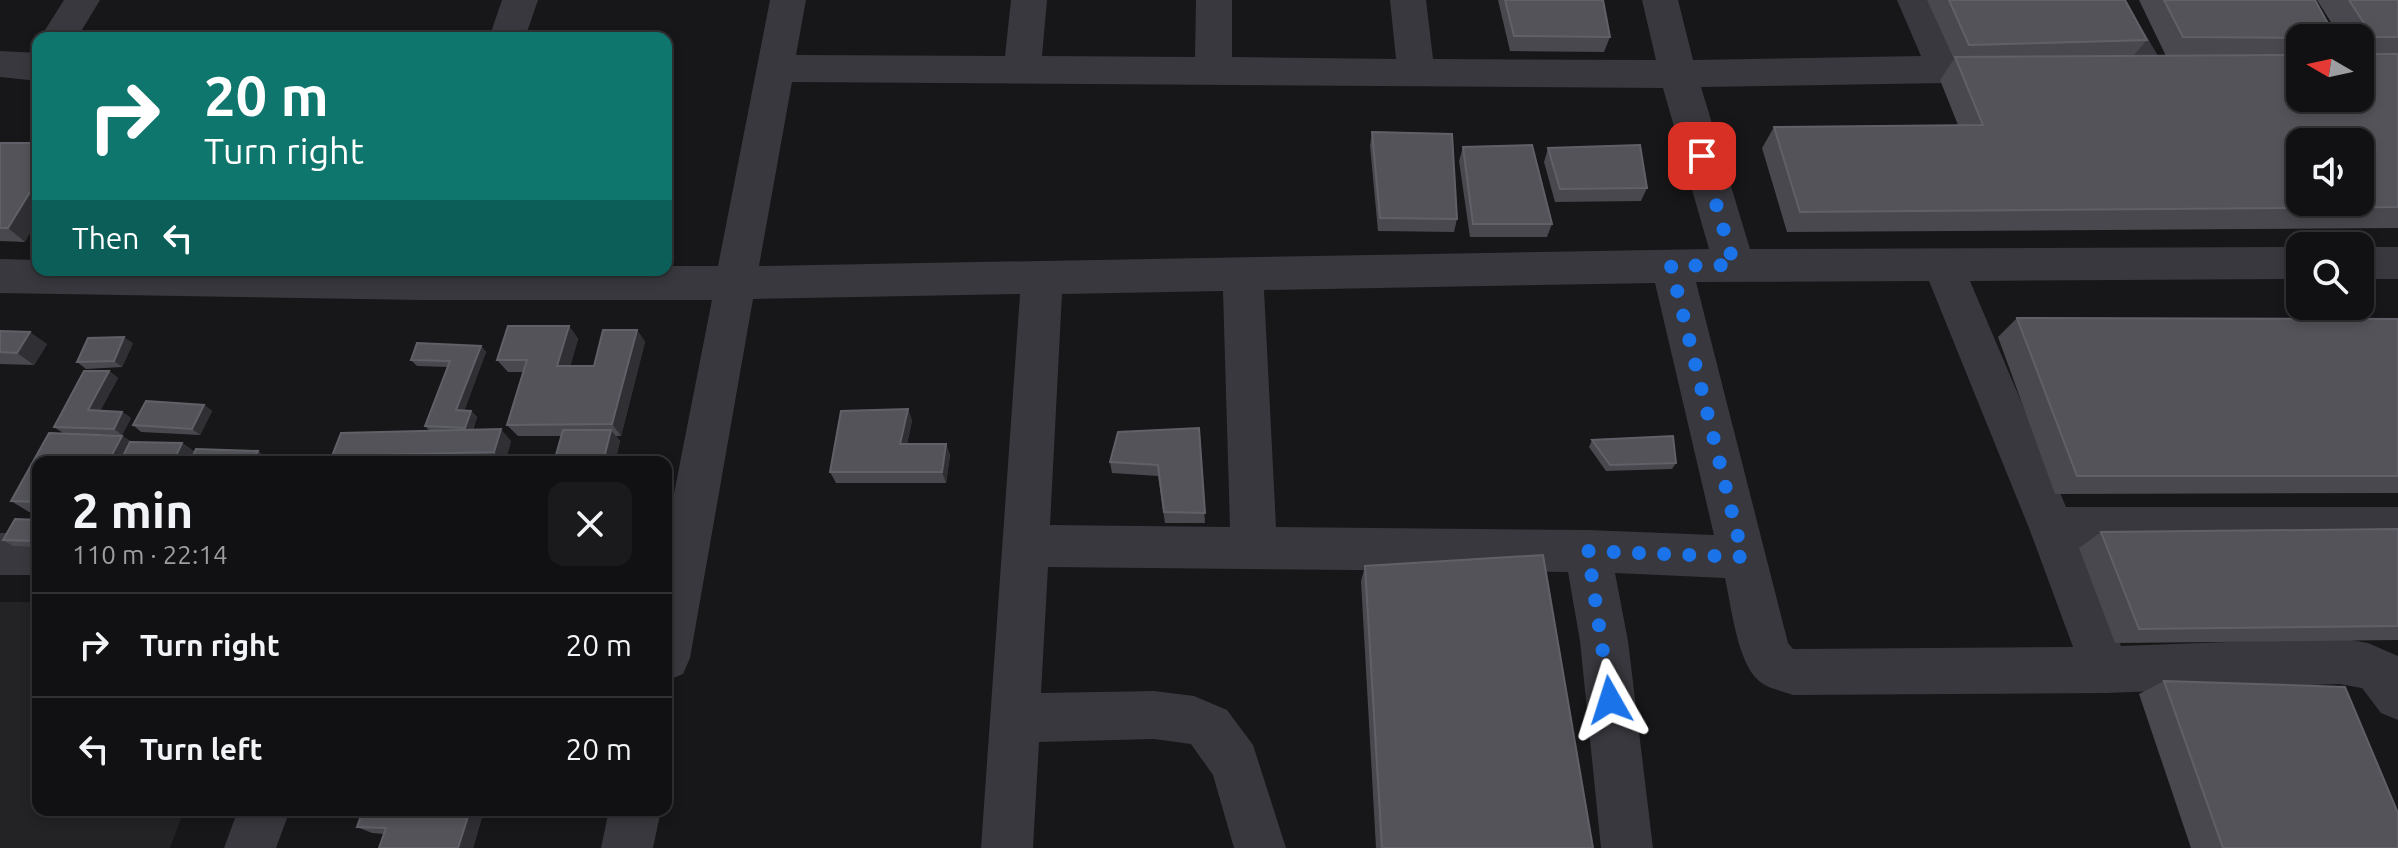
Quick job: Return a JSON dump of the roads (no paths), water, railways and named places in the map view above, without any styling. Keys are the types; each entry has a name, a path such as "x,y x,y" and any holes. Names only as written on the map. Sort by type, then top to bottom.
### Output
{"street":[{"path":"62,32 82,0"},
{"path":"509,32 520,0"},
{"path":"672,600 677,552 734,283 788,0"},
{"path":"1022,69 1029,0"},
{"path":"1213,70 1214,0"},
{"path":"1408,0 1416,74"},
{"path":"1660,0 1678,74 1734,265"},
{"path":"1915,0 1945,68"},
{"path":"2099,67 2160,66 2107,0"},
{"path":"0,64 32,67"},
{"path":"775,68 1678,74 2037,67"},
{"path":"0,276 424,277 734,283 1734,265 2286,263"},
{"path":"2374,263 2398,263"},
{"path":"1942,264 2052,528 2106,670"},
{"path":"1671,266 1767,654 1777,666 1793,672 2106,670 2339,661 2375,667 2386,674 2398,696"},
{"path":"1243,273 1254,548"},
{"path":"1007,848 1042,276"},
{"path":"2052,528 2398,528"},
{"path":"1026,546 1588,551 1743,557"},
{"path":"1588,551 1604,641 1627,848"},
{"path":"0,554 32,554"},
{"path":"1015,718 1154,715 1194,720 1209,727 1235,763 1260,848"},
{"path":"250,848 262,816"},
{"path":"627,848 634,816"}]}
